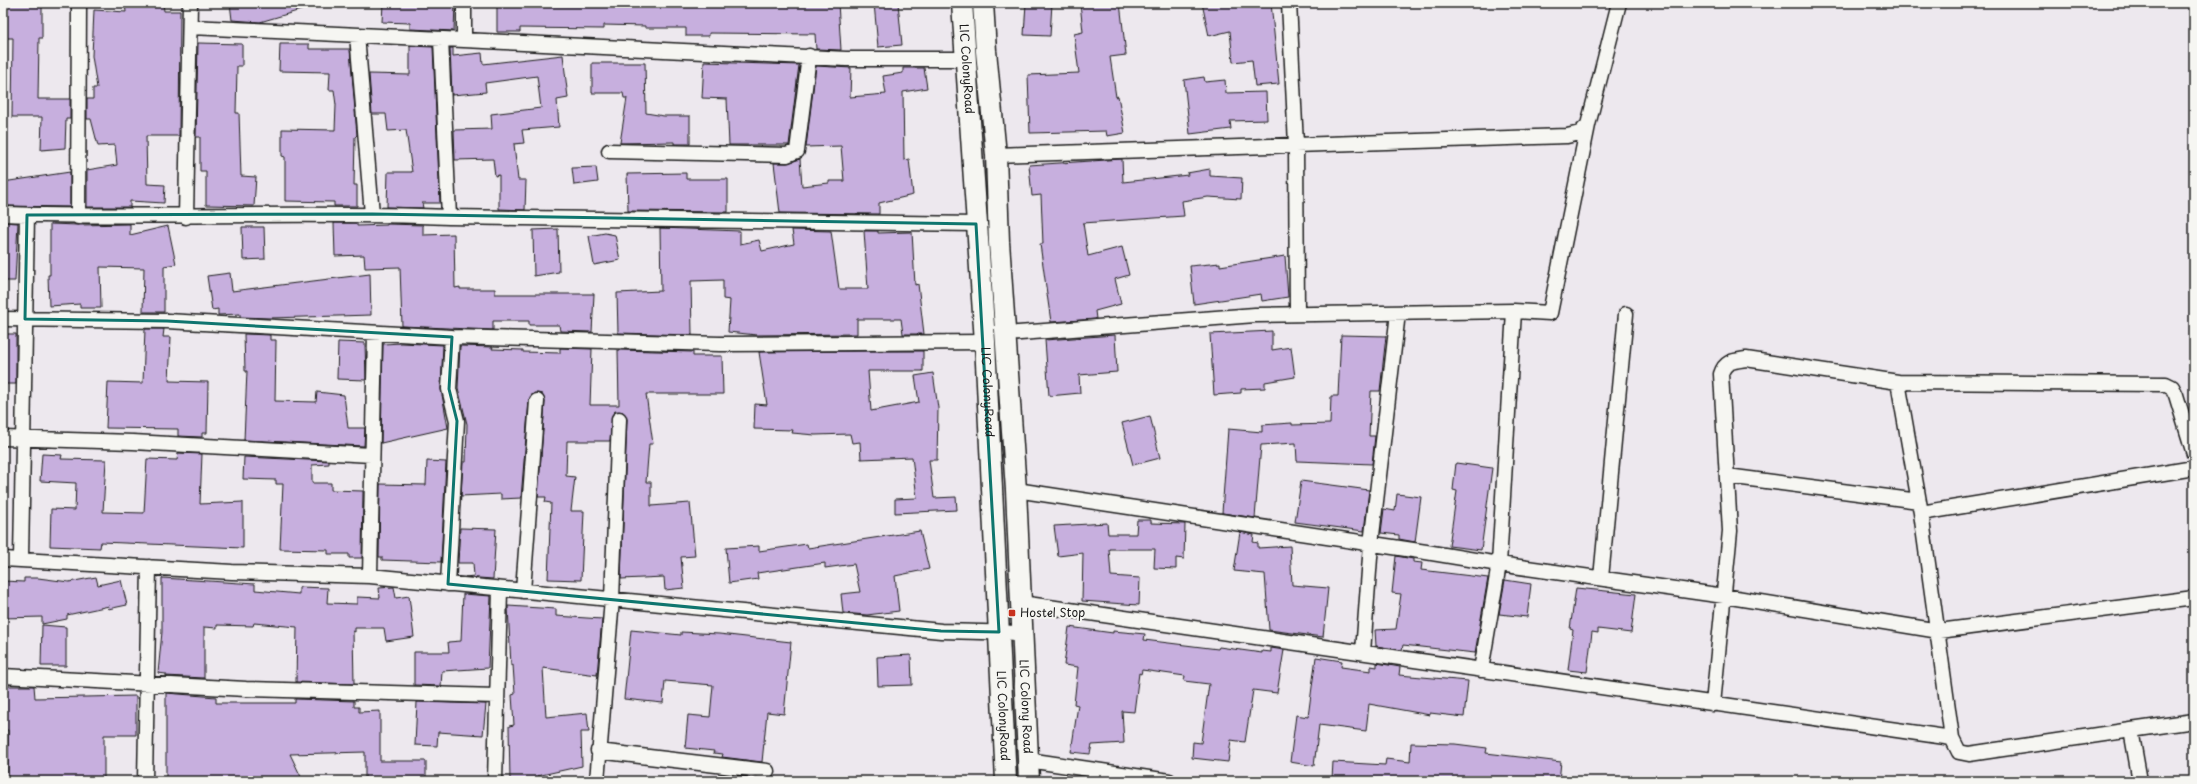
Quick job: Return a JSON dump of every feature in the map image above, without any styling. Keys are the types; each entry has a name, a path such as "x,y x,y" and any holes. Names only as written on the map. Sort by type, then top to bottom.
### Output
{"main road":[{"name":"LIC ColonyRoad","path":"962,3 985,342 1006,781"},
{"name":"LIC ColonyRoad","path":"983,3 996,155 999,242 1016,490 1022,632"},
{"path":"974,184 997,183"},
{"name":"LIC Colony Road","path":"1022,632 1029,781"}],"street":[{"path":"78,217 79,3"},
{"path":"186,216 191,28 190,3"},
{"path":"464,3 464,40"},
{"path":"1289,3 1296,145 1297,314"},
{"path":"1006,334 1255,315 1514,311 1550,313 1588,125 1620,3"},
{"path":"191,28 809,56 846,59 965,59"},
{"path":"358,35 372,214"},
{"path":"441,39 449,218"},
{"path":"609,151 787,155 797,151 809,56"},
{"path":"996,155 1567,136 1580,133 1588,125"},
{"path":"3,214 78,217 372,214 449,218 976,224"},
{"path":"21,559 27,215"},
{"path":"1481,670 1498,564 1514,311"},
{"path":"1363,652 1371,544 1398,313"},
{"path":"1601,578 1626,314"},
{"path":"3,319 167,321 452,337 720,344 985,342"},
{"path":"370,576 371,455 375,333"},
{"path":"448,584 457,421 449,389 452,337"},
{"path":"1713,704 1730,531 1721,374 1723,367 1730,361 1746,359 1898,382 2166,384 2172,387 2176,395 2194,454"},
{"path":"1898,382 1920,507 1939,631 1952,738 1959,752 1969,754 2194,721"},
{"path":"523,591 537,401"},
{"path":"597,781 598,751 612,599 619,419"},
{"path":"3,438 133,442 371,455"},
{"path":"1727,476 1920,507 2194,468"},
{"path":"1016,490 1498,564 1724,596 1939,631 2194,598"},
{"path":"3,559 232,572 370,576 500,590 612,599 941,631 1022,632"},
{"path":"144,781 149,567"},
{"path":"495,781 496,696 500,590"},
{"path":"1021,603 1952,738"},
{"path":"3,676 246,689 496,696"},
{"path":"2131,730 2140,781"},
{"path":"598,751 767,771"},
{"path":"1028,760 1169,781"}],"highlighted area":[{"path":"372,214 976,224 999,632 941,631 448,584 457,421 449,389 452,337 167,321 25,319 27,215"}],"building":[{"path":"125,3 163,3 164,11 180,11 179,136 146,136 147,184 165,185 164,203 130,201 130,207 87,207 87,170 117,165 115,145 98,146 91,119 87,119 87,99 93,99 93,88 97,88 92,56 94,10 126,12"},
{"path":"230,3 311,3 311,7 260,22 232,20"},
{"path":"383,3 455,3 454,31 410,29 410,23 382,22"},
{"path":"497,3 838,3 841,50 816,49 815,34 709,33 709,36 686,36 686,28 645,28 645,26 604,25 604,29 520,28 520,32 497,32"},
{"path":"874,3 898,3 902,45 878,47"},
{"path":"1026,3 1052,3 1050,36 1024,35"},
{"path":"1080,3 1120,3 1126,55 1110,57 1116,97 1118,96 1125,133 1107,136 1106,131 1030,133 1028,75 1079,73 1074,34 1083,32"},
{"path":"1202,3 1271,3 1279,84 1255,86 1252,60 1233,62 1230,31 1209,36"},
{"path":"3,4 42,5 42,38 39,38 38,99 70,99 70,119 66,119 65,148 41,150 42,117 12,117 13,38 3,38"},
{"path":"198,43 242,44 242,66 237,66 236,113 239,113 241,176 256,177 254,206 206,205 206,171 200,171 200,137 196,137"},
{"path":"280,44 309,44 309,49 350,49 357,135 355,137 354,185 357,185 357,206 334,206 334,202 285,201 285,157 282,156 282,129 335,130 336,105 334,90 329,90 330,72 279,71"},
{"path":"410,46 433,47 440,203 422,203 423,208 387,207 388,172 412,172 406,130 388,131 386,114 372,114 369,74 410,75"},
{"path":"450,48 453,48 453,56 482,53 483,64 563,55 568,98 557,100 559,127 522,130 524,143 514,144 518,180 526,180 525,210 499,209 499,175 495,176 493,159 455,160 454,130 492,129 491,114 541,108 537,76 485,83 486,92 452,95"},
{"path":"704,62 799,65 789,145 729,145 727,99 702,98"},
{"path":"592,63 645,63 646,113 664,116 690,116 690,144 674,144 674,142 620,143 627,98 624,98 623,93 592,93"},
{"path":"816,66 851,68 850,97 886,94 883,76 903,73 903,68 924,68 927,88 903,92 904,160 909,159 913,195 879,203 879,214 780,213 774,163 787,163 800,159 802,186 829,183 829,181 844,181 841,146 806,147"},
{"path":"1204,77 1205,82 1225,80 1226,93 1266,92 1267,120 1230,121 1231,129 1190,134 1184,80"},
{"path":"1122,159 1123,182 1188,175 1187,173 1210,169 1210,176 1242,178 1241,199 1208,197 1182,201 1184,216 1083,223 1088,256 1122,247 1129,275 1115,279 1121,304 1095,311 1096,319 1051,322 1040,244 1043,244 1041,195 1032,196 1029,165"},
{"path":"596,167 598,182 574,185 572,168"},
{"path":"70,172 70,207 3,206 3,182"},
{"path":"686,173 686,179 728,179 728,212 628,211 627,174"},
{"path":"3,222 18,223 15,281 3,281"},
{"path":"334,223 357,223 357,226 387,224 423,225 423,235 454,234 455,288 495,289 495,294 594,294 592,332 560,331 559,325 529,325 529,321 493,321 493,330 402,326 400,267 365,268 364,255 335,256"},
{"path":"50,224 130,224 130,235 168,226 176,264 164,266 164,312 143,312 144,268 100,267 101,308 80,308 80,304 49,306 48,275 50,275"},
{"path":"242,227 264,227 265,259 243,260"},
{"path":"660,228 740,231 740,244 759,240 762,251 794,244 792,230 831,231 839,289 868,289 864,231 878,231 878,233 912,232 915,285 918,284 924,334 903,334 901,319 857,319 857,334 757,335 728,332 730,300 723,299 723,280 691,281 692,335 618,333 617,293 661,291"},
{"path":"558,229 559,272 534,276 533,230"},
{"path":"605,233 615,235 620,260 594,265 589,236"},
{"path":"1285,256 1288,297 1262,301 1261,294 1194,304 1190,266 1220,263 1220,266"},
{"path":"230,273 232,291 370,274 371,315 270,318 240,317 240,314 218,315 218,309 212,310 207,276"},
{"path":"145,329 164,329 163,337 171,337 169,381 208,382 207,433 202,433 202,437 178,436 178,429 106,428 108,382 143,383"},
{"path":"1272,331 1272,350 1291,347 1295,377 1265,382 1265,388 1241,389 1241,393 1214,395 1210,334"},
{"path":"3,334 16,334 16,384 3,384"},
{"path":"244,334 270,335 270,340 276,340 275,401 316,402 317,392 344,395 348,428 365,428 364,446 244,440 247,371 245,371"},
{"path":"1115,335 1117,372 1079,375 1080,393 1049,396 1045,340"},
{"path":"1341,335 1386,336 1380,391 1371,391 1369,436 1375,436 1372,464 1297,461 1296,443 1261,445 1255,518 1222,513 1228,429 1262,432 1262,425 1292,423 1292,425 1330,424 1331,396 1338,396"},
{"path":"338,342 365,343 366,380 337,379"},
{"path":"402,343 443,345 441,389 448,428 381,443 383,344"},
{"path":"460,346 493,347 492,349 523,350 523,352 560,353 560,348 592,349 590,405 619,405 618,350 693,352 693,356 722,356 723,394 646,394 653,444 649,444 646,482 651,482 651,506 690,503 695,556 681,557 684,588 665,590 664,577 621,579 627,419 623,412 615,411 612,415 610,441 567,441 566,476 575,477 571,511 584,511 581,580 548,579 551,503 545,502 546,497 538,497 545,402 542,394 534,393 529,400 521,498 501,499 501,494 461,496 463,462 466,462 467,424 458,388"},
{"path":"923,351 923,371 868,371 871,411 919,402 915,376 933,373 938,408 937,460 929,460 934,498 956,497 957,510 895,513 895,499 917,498 912,457 861,459 860,442 852,443 850,434 815,435 792,433 793,430 754,429 755,404 767,405 759,352"},
{"path":"1150,416 1160,458 1133,465 1122,423"},
{"path":"178,453 202,454 200,504 243,502 243,548 101,542 100,548 50,546 51,509 75,510 76,483 40,481 42,454 62,455 61,459 106,460 103,512 144,513 147,459 177,460"},
{"path":"244,457 329,461 329,464 312,465 312,483 331,483 331,490 363,491 362,558 349,558 349,554 328,554 328,550 280,549 283,484 276,484 276,480 243,479"},
{"path":"427,461 446,462 441,562 382,560 382,557 379,557 380,484 426,485"},
{"path":"1456,463 1492,468 1481,550 1449,546 1457,491 1453,490"},
{"path":"1301,481 1369,490 1364,531 1295,522"},
{"path":"1397,494 1421,497 1415,542 1399,539 1399,535 1381,533 1384,509 1395,511"},
{"path":"1137,520 1151,520 1151,523 1185,524 1184,559 1176,558 1176,569 1154,568 1155,549 1109,549 1111,576 1140,578 1139,605 1082,601 1083,553 1058,556 1054,526 1107,523 1108,534 1136,534"},
{"path":"460,528 496,529 493,579 465,577 474,576 473,563 458,563"},
{"path":"920,531 929,569 895,576 899,611 867,615 843,613 841,594 860,592 854,564 825,568 825,563 757,573 758,579 729,583 726,548 759,546 759,551 807,544 808,548"},
{"path":"1240,532 1254,535 1253,542 1258,543 1258,548 1290,546 1292,585 1328,588 1323,637 1269,630 1265,574 1234,571"},
{"path":"1396,556 1413,559 1413,562 1422,563 1421,570 1488,578 1475,653 1403,645 1402,650 1376,646 1375,630 1396,629 1401,594 1392,593"},
{"path":"96,577 98,585 121,580 127,605 108,609 109,606 67,615 67,619 42,624 42,617 3,618 3,581 24,582 24,578 38,578 69,582"},
{"path":"162,578 255,584 255,590 299,594 299,587 328,588 327,603 357,604 357,597 380,598 379,588 394,587 396,598 409,596 414,637 386,641 384,628 355,628 355,632 353,631 354,684 296,682 297,627 254,623 253,626 217,625 217,628 204,627 204,678 166,676 166,674 158,673 162,632"},
{"path":"1505,580 1531,584 1527,617 1499,614"},
{"path":"1576,588 1636,594 1631,633 1598,629 1598,633 1592,632 1587,672 1568,670 1573,630 1570,629"},
{"path":"463,594 491,596 488,668 442,671 441,686 414,685 414,652 449,652 448,642 461,641"},
{"path":"508,606 556,609 556,616 602,619 597,675 543,668 546,717 587,713 589,732 581,732 582,766 537,776 537,781 510,781 509,726 514,725 512,695 515,694 513,665 511,666"},
{"path":"42,625 66,627 66,666 41,666"},
{"path":"1069,627 1113,633 1113,631 1145,634 1144,640 1218,649 1219,647 1262,653 1262,651 1271,652 1271,648 1284,650 1277,693 1253,690 1245,742 1231,740 1228,762 1192,758 1193,742 1201,743 1209,684 1184,681 1185,676 1142,670 1141,674 1139,673 1134,712 1122,711 1124,743 1092,745 1090,754 1071,752 1078,705 1074,704 1078,667 1064,665"},
{"path":"631,630 681,635 681,632 719,634 791,642 784,714 767,712 762,762 722,757 723,754 713,753 714,751 685,748 688,715 710,717 713,685 665,681 663,703 624,699"},
{"path":"911,655 912,685 878,686 877,657"},
{"path":"1316,657 1342,661 1341,667 1371,671 1371,666 1377,667 1377,663 1400,667 1399,675 1468,681 1464,717 1430,713 1430,715 1369,704 1366,731 1319,725 1314,766 1290,762 1296,715 1308,717"},
{"path":"3,686 34,686 35,698 136,696 136,735 104,735 104,781 8,779 8,730 3,730"},
{"path":"166,693 216,697 216,703 295,703 295,699 354,701 354,707 359,707 359,712 380,711 380,761 426,761 426,781 365,781 365,752 290,754 303,781 166,781"},
{"path":"417,702 486,704 483,735 438,732 437,746 415,745"},
{"path":"1411,743 1455,744 1487,748 1486,753 1561,762 1559,781 1370,781 1332,779 1333,762 1385,765 1386,759 1410,762"},
{"path":"721,774 750,778 749,781 720,781"}],"place":[{"name":"Hostel Stop","path":"1012,613"}]}
